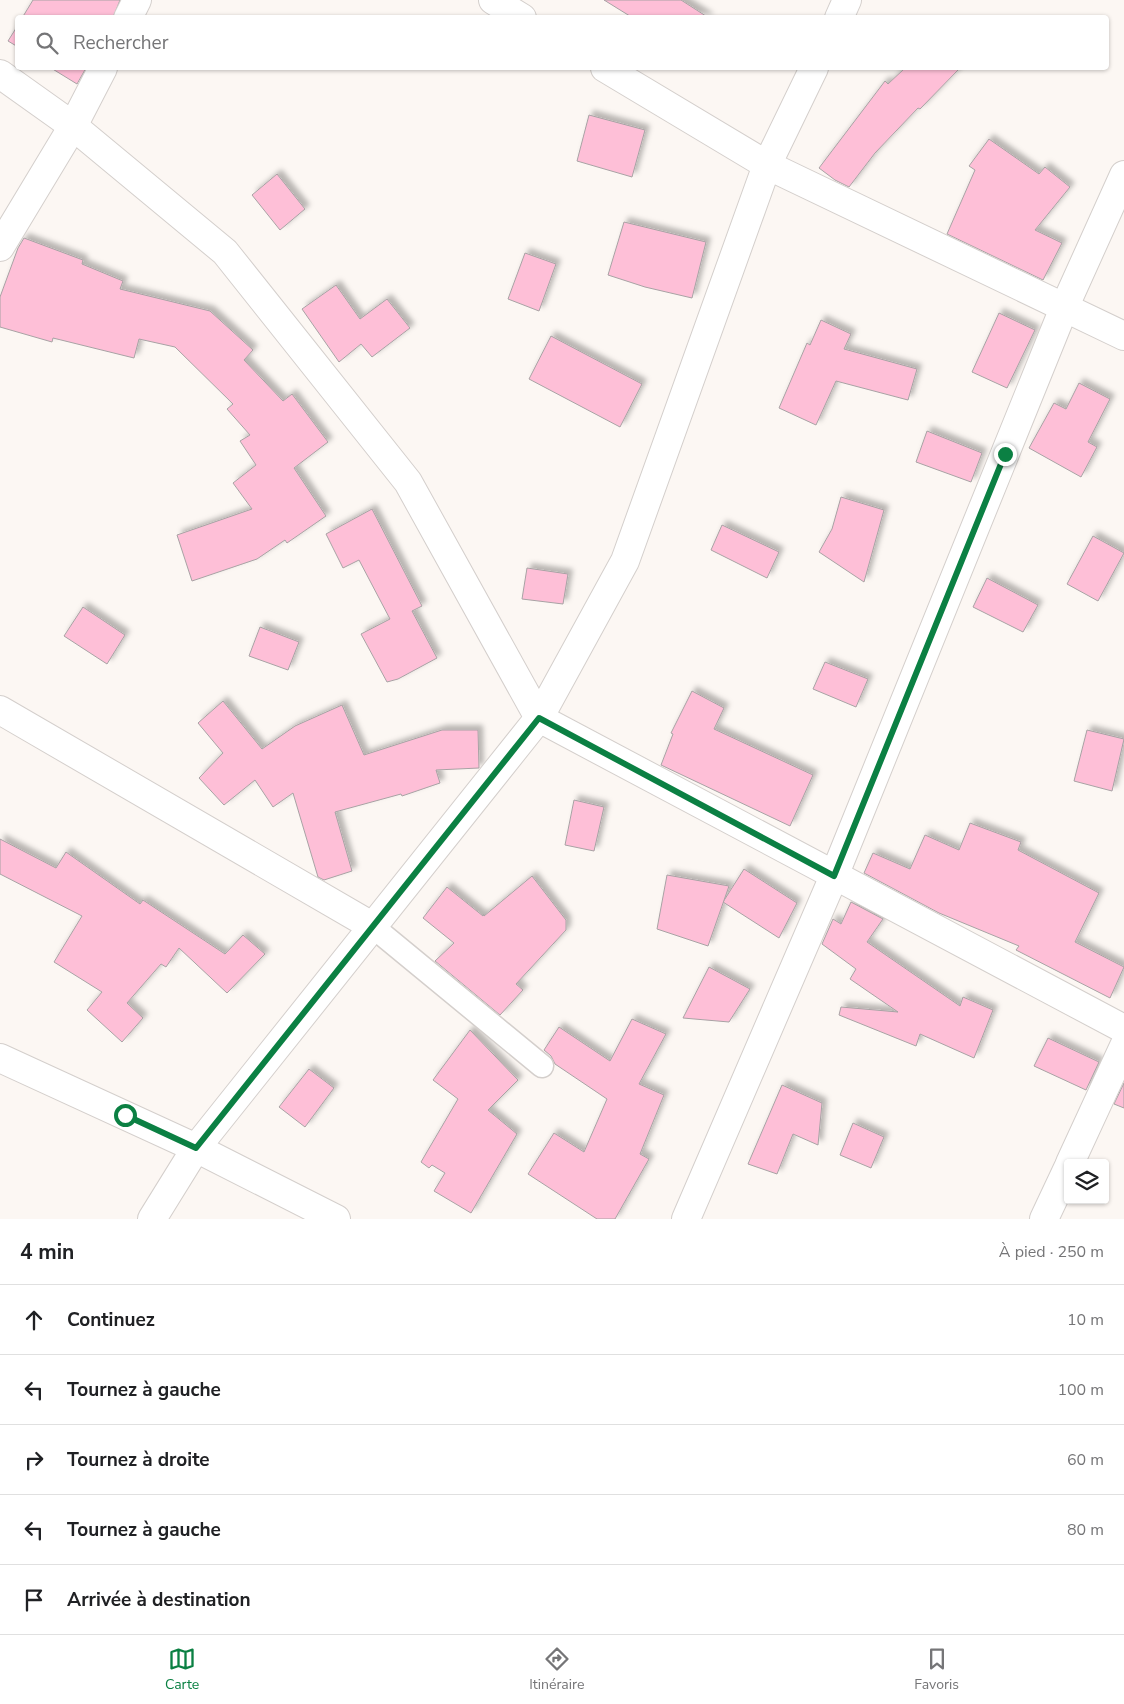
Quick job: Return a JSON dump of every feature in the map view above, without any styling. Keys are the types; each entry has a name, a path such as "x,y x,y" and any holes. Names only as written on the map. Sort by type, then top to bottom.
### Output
{"street":[{"path":"130,15 137,0"},
{"path":"493,0 517,15"},
{"path":"840,15 847,0"},
{"path":"0,247 73,126 102,70"},
{"path":"608,70 767,165 1124,336"},
{"path":"152,1219 196,1148 539,718 625,561 767,165 813,70"},
{"path":"0,74 73,126 225,252 408,482 539,718 1124,1030"},
{"path":"686,1219 834,876 1064,308 1124,175"},
{"path":"0,710 372,926"},
{"path":"1072,1159 1124,1046"},
{"path":"0,1058 196,1148 336,1219"},
{"path":"1044,1219 1064,1176"}],"lane":[{"path":"372,926 542,1066"}],"building":[{"path":"33,0 120,0 114,15 24,15"},
{"path":"604,0 681,0 704,15 628,15"},
{"path":"15,30 15,45 8,41"},
{"path":"54,70 85,70 77,84"},
{"path":"903,70 958,70 875,153 849,187 835,180 819,168 885,81 888,84"},
{"path":"589,115 645,130 632,177 577,161"},
{"path":"989,139 1039,174 1045,167 1070,187 1035,230 1062,243 1043,280 947,234 975,170 969,166"},
{"path":"277,174 305,209 280,230 252,195"},
{"path":"624,222 706,242 692,298 645,287 608,275"},
{"path":"24,238 83,260 82,264 123,281 120,289 210,311 253,350 244,360 283,401 292,394 328,442 294,468 326,516 287,543 285,540 257,559 192,581 177,535 252,509 233,483 256,465 240,441 250,435 227,409 233,404 175,347 139,339 134,358 53,338 52,342 0,327 0,297 18,248"},
{"path":"525,253 556,264 539,311 508,299"},
{"path":"336,285 360,319 387,299 410,328 372,357 361,344 339,362 302,309"},
{"path":"999,313 1035,330 1007,388 972,372"},
{"path":"821,320 851,334 844,349 917,369 908,400 836,381 816,425 779,408 807,343 810,345"},
{"path":"551,336 642,384 620,427 529,379"},
{"path":"1079,383 1110,399 1088,442 1097,447 1081,477 1029,448 1054,403 1066,409"},
{"path":"927,431 982,453 971,482 916,462"},
{"path":"841,497 884,510 864,582 819,552 832,529"},
{"path":"372,509 422,606 412,611 437,658 398,679 387,682 361,634 390,619 359,560 343,568 326,534"},
{"path":"722,525 779,552 767,578 711,550"},
{"path":"1093,536 1124,553 1098,601 1067,584"},
{"path":"527,568 568,574 563,604 522,599"},
{"path":"987,578 1038,605 1023,632 973,607"},
{"path":"83,607 125,635 107,664 64,636"},
{"path":"260,627 299,642 288,670 249,656"},
{"path":"825,662 868,679 856,707 813,689"},
{"path":"692,691 724,708 714,729 813,775 790,826 661,765 673,734 671,733"},
{"path":"223,701 262,749 295,726 342,705 364,755 442,730 478,730 479,768 436,770 440,783 402,796 401,794 335,812 352,871 324,880 318,877 293,793 273,807 255,780 224,805 199,778 223,753 198,723"},
{"path":"1087,730 1124,739 1112,791 1074,781"},
{"path":"574,800 604,807 594,851 565,845"},
{"path":"970,823 1021,842 1018,850 1099,893 1075,942 1124,967 1110,998 1016,950 1019,946 939,913 864,873 873,853 910,869 925,835 959,850"},
{"path":"0,839 56,868 66,852 140,904 143,900 225,954 243,935 265,954 227,993 179,948 166,967 161,964 127,1003 143,1018 122,1042 87,1010 102,992 54,962 82,916 0,874"},
{"path":"744,869 797,903 779,938 723,902"},
{"path":"667,875 729,886 708,946 657,929"},
{"path":"532,876 566,920 566,930 516,984 523,990 500,1015 435,961 454,943 423,918 447,887 483,916 484,914 484,916"},
{"path":"851,902 883,919 867,942 960,1006 963,997 993,1010 974,1058 920,1034 916,1046 839,1015 841,1007 898,1012 850,979 856,969 822,944 833,919 841,924"},
{"path":"709,967 750,989 729,1022 683,1018"},
{"path":"632,1019 666,1034 639,1084 664,1095 640,1154 649,1159 615,1219 597,1219 528,1174 554,1133 584,1152 607,1099 555,1064 551,1056 544,1050 559,1027 610,1061"},
{"path":"470,1030 518,1080 488,1110 517,1134 471,1213 434,1191 445,1173 432,1165 429,1168 421,1162 458,1099 433,1080"},
{"path":"1048,1038 1099,1062 1086,1090 1034,1066"},
{"path":"309,1069 334,1088 305,1127 279,1107"},
{"path":"1124,1083 1124,1108 1114,1104"},
{"path":"782,1085 822,1103 818,1145 793,1134 777,1174 748,1164"},
{"path":"853,1123 884,1137 871,1168 840,1155"}],"route":[{"path":"125,1115 196,1148 539,718 834,876 1005,454"}]}
